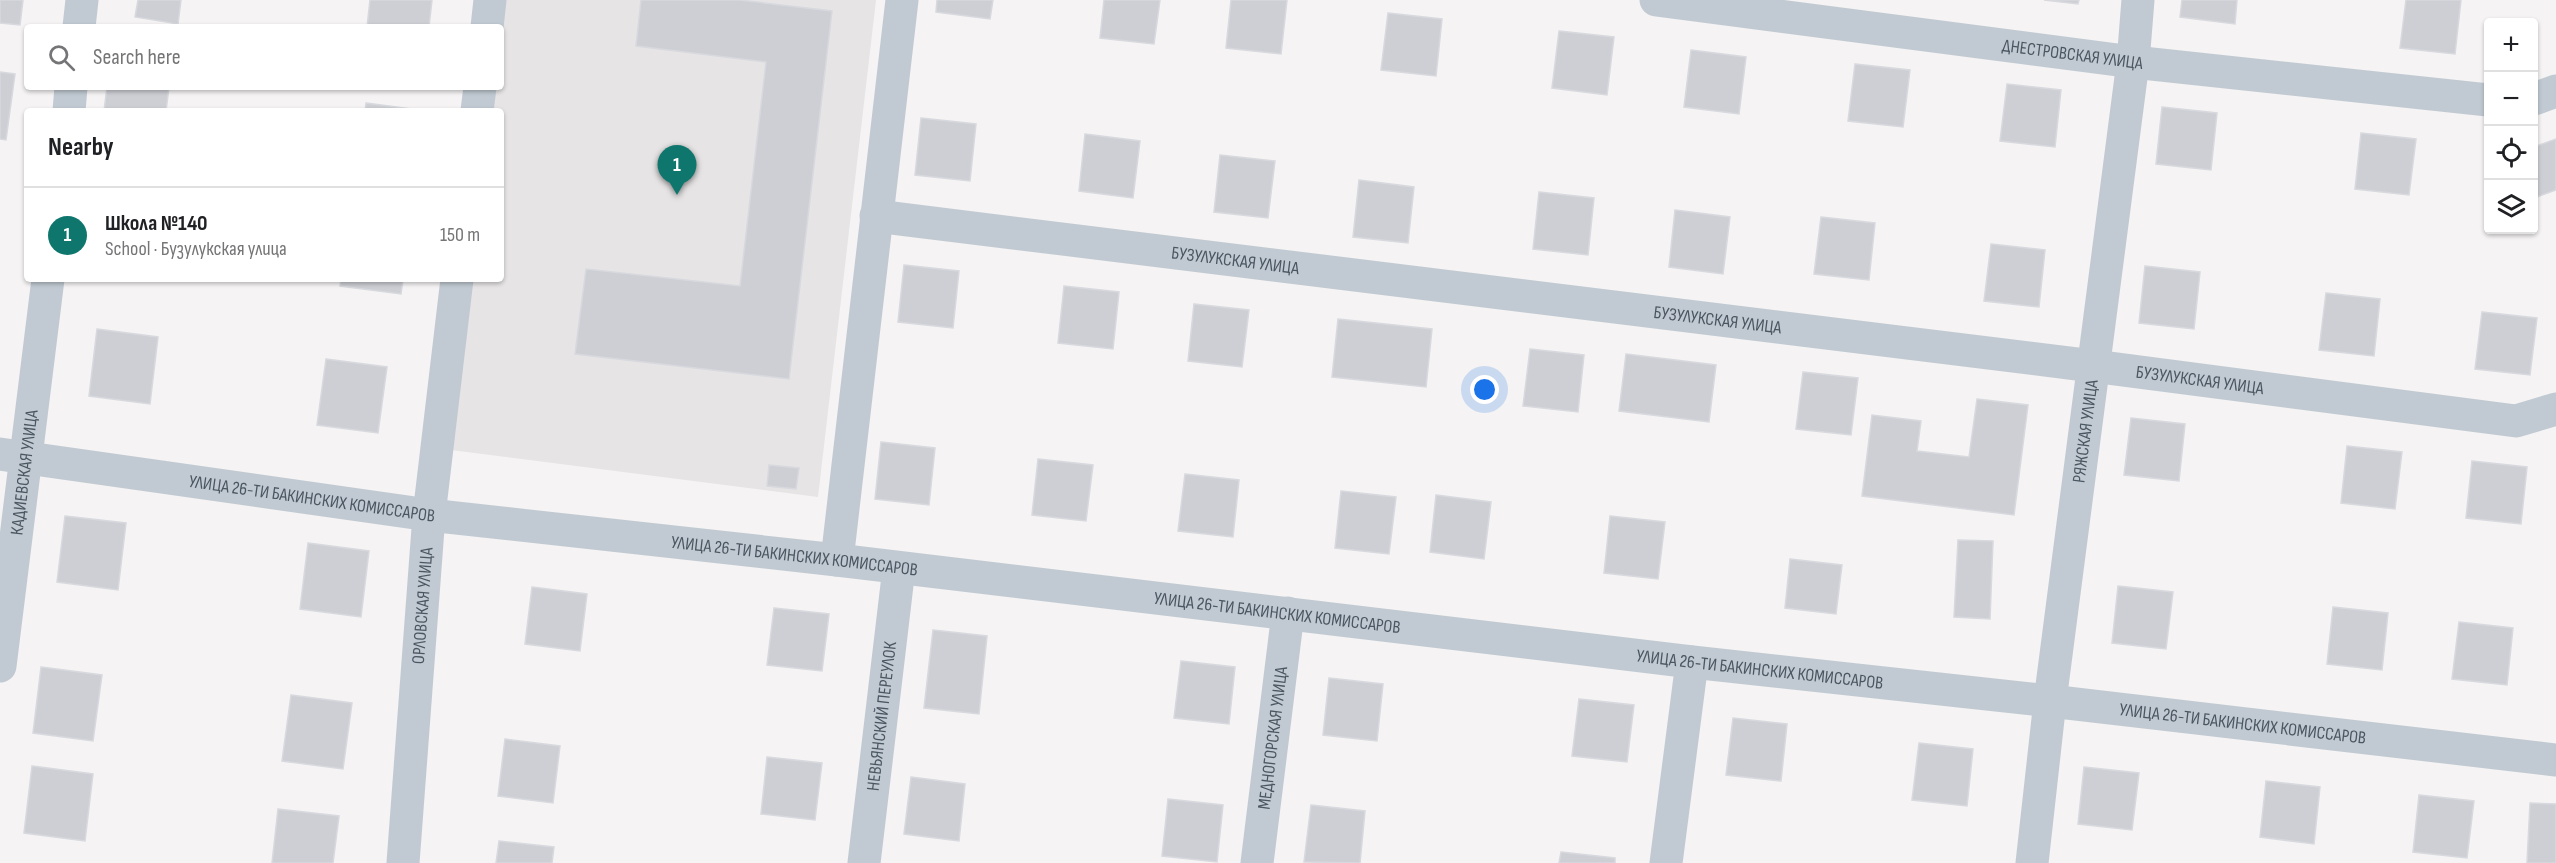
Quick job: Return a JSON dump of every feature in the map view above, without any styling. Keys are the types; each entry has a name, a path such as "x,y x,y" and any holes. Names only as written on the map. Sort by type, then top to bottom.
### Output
{"street":[{"path":"79,24 82,0"},
{"path":"487,24 490,0"},
{"path":"837,560 902,0"},
{"name":"ДНЕСТРОВСКАЯ УЛИЦА","path":"1656,0 2133,62 2484,100"},
{"name":"РЯЖСКАЯ УЛИЦА","path":"2032,863 2050,701 2133,62 2138,0"},
{"path":"69,108 71,90"},
{"path":"477,108 480,90"},
{"path":"2538,98 2556,91"},
{"name":"БУЗУЛУКСКАЯ УЛИЦА","path":"876,216 2094,366 2516,421 2556,409"},
{"name":"КАДИЕВСКАЯ УЛИЦА","path":"0,666 13,455 47,282"},
{"name":"ОРЛОВСКАЯ УЛИЦА","path":"403,863 429,515 457,282"},
{"name":"УЛИЦА 26-ТИ БАКИНСКИХ КОМИССАРОВ","path":"13,455 429,515 837,560 1692,662 2556,760"},
{"name":"НЕВЬЯНСКИЙ ПЕРЕУЛОК","path":"864,863 899,568"},
{"name":"МЕДНОГОРСКАЯ УЛИЦА","path":"1257,863 1288,613"},
{"path":"1666,863 1692,662"}],"shaded area":[{"path":"503,0 876,0 818,497 451,450 471,282 504,282 504,108 490,108 493,90 504,90"}],"building":[{"path":"0,0 23,0 20,25 0,23"},
{"path":"138,0 181,0 178,24 135,17"},
{"path":"370,0 432,0 429,24 367,24"},
{"path":"641,0 740,0 832,11 789,379 575,354 586,269 740,286 766,62 636,46"},
{"path":"937,0 993,0 990,19 936,12"},
{"path":"1104,0 1160,0 1154,44 1100,38"},
{"path":"1231,0 1287,0 1281,54 1226,48"},
{"path":"2044,0 2079,0 2078,4"},
{"path":"2182,0 2237,0 2235,24 2180,17"},
{"path":"2406,0 2461,0 2455,54 2400,48"},
{"path":"1388,13 1442,19 1436,76 1381,70"},
{"path":"1559,31 1614,37 1607,95 1552,88"},
{"path":"1691,50 1746,57 1739,114 1684,107"},
{"path":"1855,64 1910,70 1903,127 1848,121"},
{"path":"0,72 15,74 6,140 0,139"},
{"path":"2007,84 2061,90 2055,147 2000,141"},
{"path":"107,90 169,90 166,108 104,108"},
{"path":"366,103 404,108 365,108"},
{"path":"2162,107 2217,113 2211,170 2156,164"},
{"path":"921,118 976,124 970,181 915,175"},
{"path":"2361,133 2416,139 2409,195 2355,189"},
{"path":"1085,134 1140,141 1133,198 1079,191"},
{"path":"2556,139 2556,190 2538,197 2538,180 2538,146"},
{"path":"1220,155 1275,161 1268,218 1214,212"},
{"path":"1359,180 1414,187 1408,243 1353,237"},
{"path":"1539,192 1594,198 1588,255 1533,249"},
{"path":"1675,210 1730,217 1723,274 1669,267"},
{"path":"1821,217 1875,223 1869,280 1814,274"},
{"path":"1991,244 2045,250 2039,307 1984,301"},
{"path":"904,265 959,271 953,328 898,322"},
{"path":"2145,266 2200,272 2194,329 2139,323"},
{"path":"341,282 403,282 401,294 340,286"},
{"path":"1064,286 1119,292 1113,349 1058,343"},
{"path":"2326,293 2380,299 2374,356 2319,350"},
{"path":"1194,304 1249,310 1242,367 1188,361"},
{"path":"2482,312 2537,318 2530,375 2475,369"},
{"path":"1338,319 1432,329 1426,387 1332,377"},
{"path":"97,329 158,337 150,404 89,396"},
{"path":"1530,349 1584,355 1578,412 1523,406"},
{"path":"1626,354 1716,365 1709,422 1619,411"},
{"path":"326,359 387,367 378,433 317,425"},
{"path":"1803,372 1858,378 1851,435 1796,429"},
{"path":"1977,399 2028,405 2014,515 1862,496 1872,415 1921,421 1917,451 1969,457"},
{"path":"2131,418 2185,424 2179,481 2124,475"},
{"path":"881,442 935,448 929,505 875,499"},
{"path":"2347,446 2402,452 2395,509 2341,503"},
{"path":"1038,459 1093,465 1086,521 1032,515"},
{"path":"2472,461 2527,467 2521,524 2466,518"},
{"path":"769,465 799,468 796,489 767,486"},
{"path":"1185,474 1239,480 1233,537 1178,531"},
{"path":"1341,491 1396,497 1389,554 1335,548"},
{"path":"1436,495 1491,502 1484,559 1430,552"},
{"path":"65,516 126,523 118,590 57,582"},
{"path":"1610,516 1665,522 1658,579 1604,573"},
{"path":"1958,540 1993,541 1990,619 1954,617"},
{"path":"308,543 369,551 361,617 300,609"},
{"path":"1790,559 1842,565 1836,614 1785,608"},
{"path":"2118,586 2173,592 2166,649 2112,643"},
{"path":"532,587 587,594 580,651 525,644"},
{"path":"2333,607 2388,613 2382,670 2327,664"},
{"path":"774,608 829,614 822,671 767,665"},
{"path":"2459,622 2513,628 2507,685 2452,679"},
{"path":"933,630 987,636 979,714 924,708"},
{"path":"1181,661 1235,667 1229,724 1174,718"},
{"path":"41,667 102,675 93,741 33,733"},
{"path":"1329,678 1383,684 1377,741 1323,735"},
{"path":"291,695 352,703 343,769 282,761"},
{"path":"1579,699 1634,705 1627,762 1572,756"},
{"path":"1733,718 1787,724 1781,781 1726,775"},
{"path":"505,739 560,746 553,803 498,796"},
{"path":"1919,743 1973,749 1967,806 1912,800"},
{"path":"767,757 822,763 815,820 761,814"},
{"path":"32,766 93,774 85,841 24,833"},
{"path":"2084,767 2139,773 2132,830 2078,824"},
{"path":"911,777 965,784 959,841 904,834"},
{"path":"2266,781 2320,787 2314,844 2260,837"},
{"path":"2419,795 2474,801 2467,858 2413,852"},
{"path":"1168,799 1223,805 1217,862 1162,856"},
{"path":"2530,803 2556,804 2556,863 2527,863"},
{"path":"1311,805 1365,811 1360,863 1304,862"},
{"path":"278,809 339,816 333,863 272,863"},
{"path":"499,841 554,847 552,863 496,863"},
{"path":"1561,852 1615,858 1615,863 1559,863"}],"place":[{"name":"Школа №140","path":"677,195"}]}
